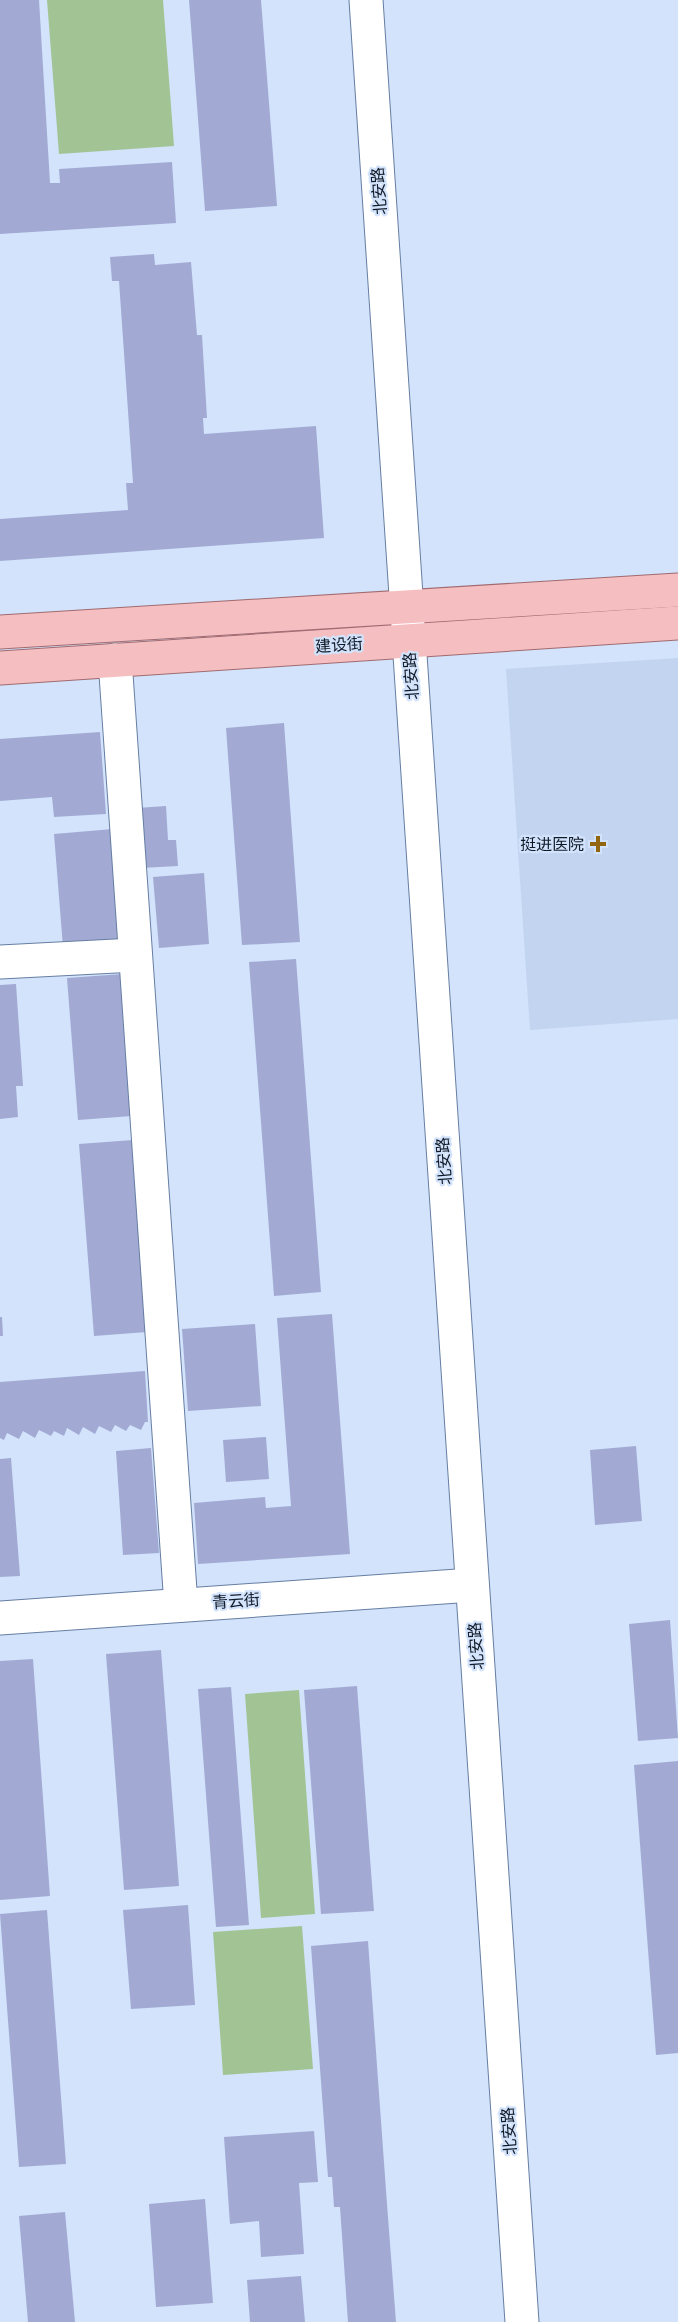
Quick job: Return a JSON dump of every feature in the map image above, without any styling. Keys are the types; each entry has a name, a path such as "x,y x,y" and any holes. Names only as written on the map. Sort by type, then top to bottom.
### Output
{"main road":[{"name":"建设街","path":"0,632 678,590"},
{"name":"建设街","path":"0,668 678,623"}],"street":[{"name":"北安路","path":"366,0 522,2322"},
{"path":"115,660 182,1605"},
{"path":"0,963 135,955"},
{"name":"青云街","path":"0,1618 472,1584"}],"shaded area":[{"name":"挺进医院","path":"678,658 678,1019 530,1030 506,669"}],"green space":[{"path":"47,0 163,0 174,146 59,154"},
{"path":"299,1690 315,1914 261,1918 245,1694"},
{"path":"302,1926 313,2069 223,2075 213,1932"}],"building":[{"path":"0,0 39,0 50,183 60,183 59,169 172,162 176,223 0,234"},
{"path":"189,0 261,0 277,206 205,211"},
{"path":"154,254 155,265 191,262 197,335 202,335 207,418 203,418 204,434 316,426 324,538 0,561 0,519 128,510 126,483 133,483 119,281 112,281 110,257"},
{"path":"284,723 300,942 242,945 226,728"},
{"path":"100,732 106,814 54,817 52,797 0,801 0,739"},
{"path":"166,806 168,840 176,840 178,866 141,868 137,808"},
{"path":"113,829 122,942 63,947 54,834"},
{"path":"204,873 209,944 159,948 153,877"},
{"path":"296,959 321,1292 274,1296 249,962"},
{"path":"122,974 132,1116 78,1120 67,978"},
{"path":"16,984 23,1086 16,1086 18,1117 0,1119 0,985"},
{"path":"133,1140 147,1332 94,1336 79,1144"},
{"path":"332,1314 350,1554 198,1564 194,1503 265,1497 266,1508 291,1506 277,1318"},
{"path":"0,1317 2,1317 3,1336 0,1336"},
{"path":"255,1324 261,1406 188,1411 182,1329"},
{"path":"145,1371 148,1422 145,1422 141,1430 130,1425 126,1431 115,1425 111,1432 99,1426 95,1434 83,1427 79,1435 67,1428 64,1436 54,1431 51,1436 39,1430 35,1438 23,1431 19,1439 7,1433 4,1440 0,1438 0,1382"},
{"path":"266,1437 269,1479 226,1482 223,1440"},
{"path":"636,1446 642,1521 595,1525 590,1450"},
{"path":"151,1448 159,1553 123,1555 116,1451"},
{"path":"11,1458 20,1576 0,1577 0,1459"},
{"path":"670,1620 678,1738 638,1741 629,1624"},
{"path":"161,1650 179,1886 124,1890 106,1654"},
{"path":"33,1659 50,1896 0,1900 0,1661"},
{"path":"357,1686 374,1911 321,1914 304,1690"},
{"path":"231,1687 249,1925 216,1927 198,1689"},
{"path":"678,1761 678,2053 656,2055 634,1765"},
{"path":"188,1905 195,2005 131,2009 123,1910"},
{"path":"47,1910 66,2164 19,2167 0,1914"},
{"path":"368,1941 396,2322 348,2322 340,2207 334,2207 332,2177 328,2177 311,1946"},
{"path":"314,2131 318,2182 299,2183 304,2254 261,2257 259,2221 230,2224 224,2137"},
{"path":"205,2199 213,2303 156,2307 149,2204"},
{"path":"65,2212 75,2322 28,2322 19,2216"},
{"path":"301,2276 305,2322 250,2322 247,2280"}],"place":[{"name":"挺进医院","path":"598,844"}]}
